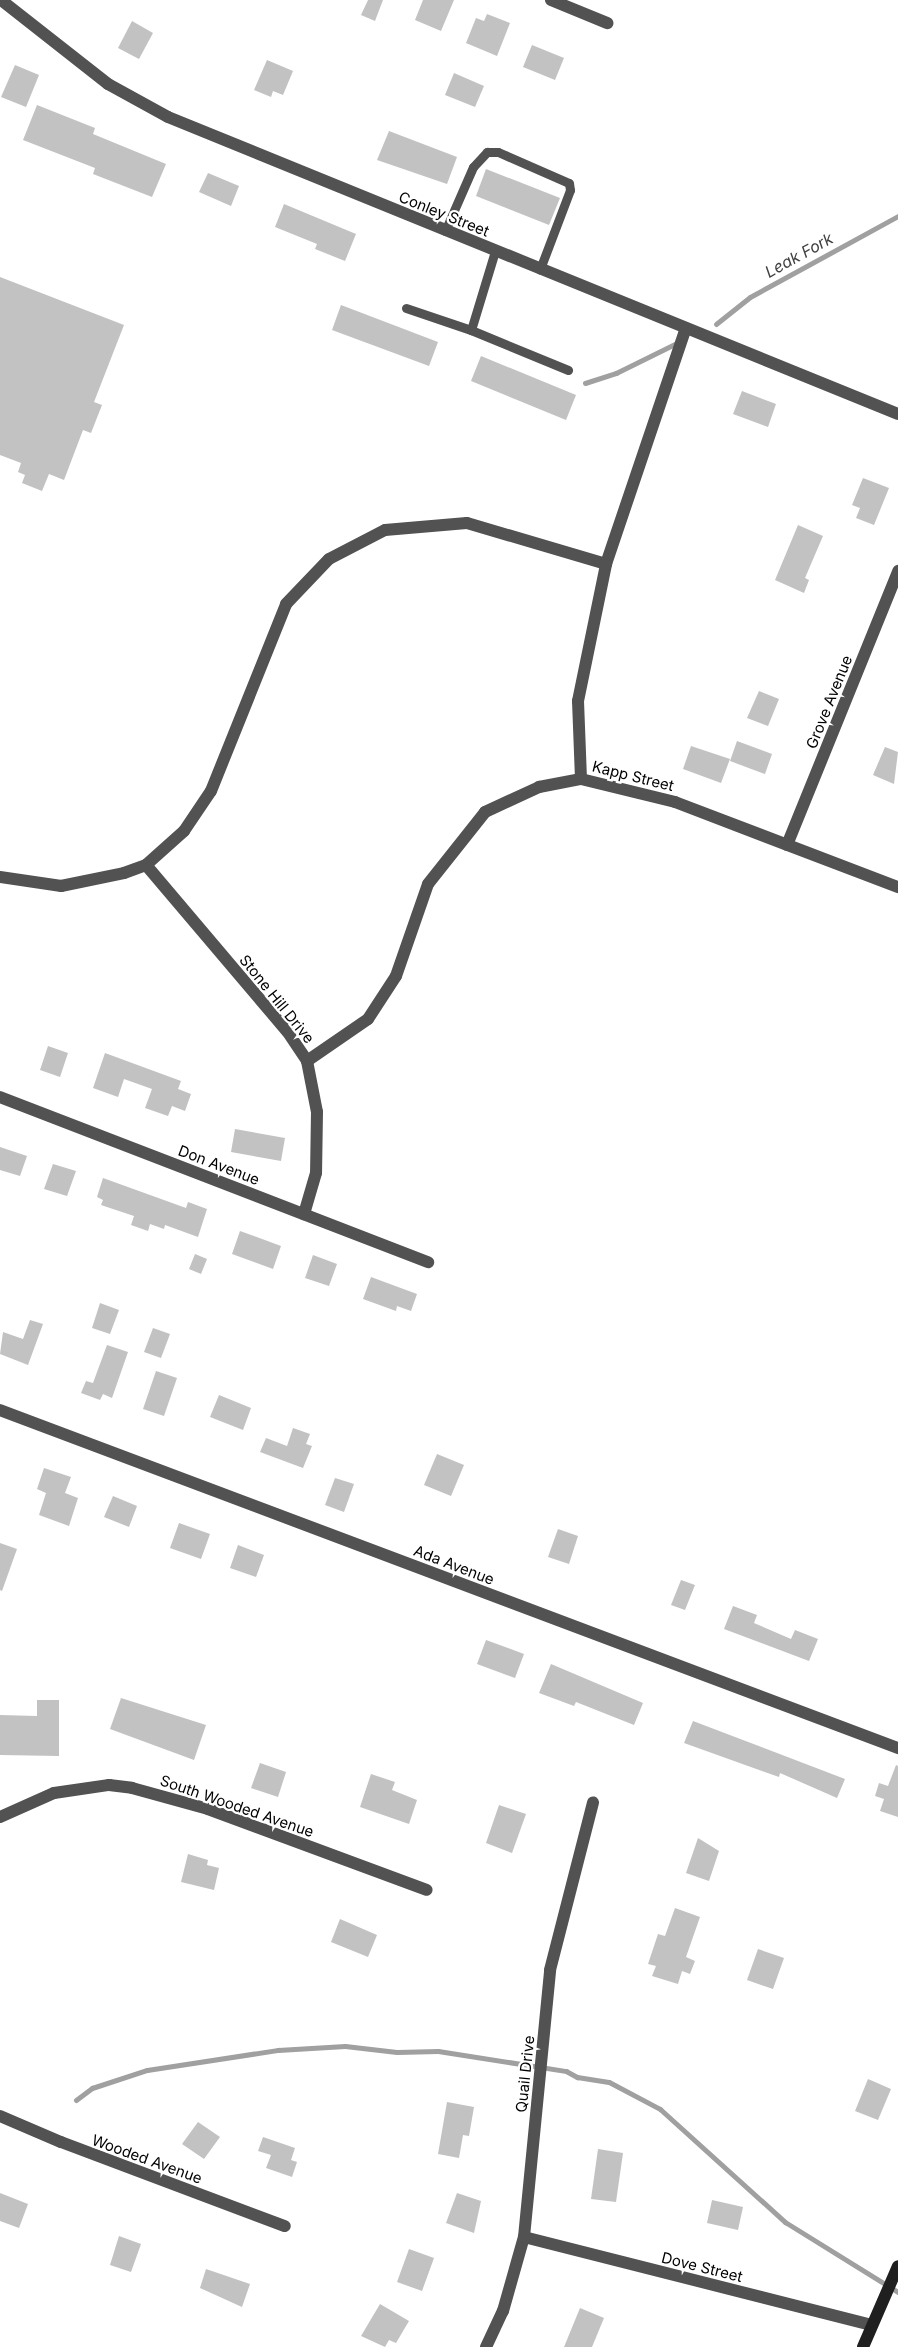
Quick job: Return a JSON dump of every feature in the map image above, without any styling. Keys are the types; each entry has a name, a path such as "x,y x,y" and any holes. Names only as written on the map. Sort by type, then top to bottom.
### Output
{"street":[{"name":"Conley Street","path":"1,0 108,84 168,117 898,414"},
{"path":"551,0 608,24"},
{"path":"581,778 578,701 606,564 686,328"},
{"path":"0,876 61,886 146,865 184,831 211,791 286,604 330,559 385,530 467,523 606,564"},
{"name":"Grove Avenue","path":"787,845 898,571"},
{"name":"Kapp Street","path":"307,1061 368,1019 396,976 428,884 485,812 539,787 581,778 675,802 898,887"},
{"name":"Stone Hill Drive","path":"146,865 287,1031 307,1061 318,1112 316,1173 304,1214"},
{"name":"Don Avenue","path":"0,1097 428,1262"},
{"name":"Ada Avenue","path":"0,1410 898,1748"},
{"name":"South Wooded Avenue","path":"0,1817 54,1793 109,1785 132,1788 208,1809 427,1890"},
{"name":"Quail Drive","path":"486,2347 503,2311 524,2237 550,1970 593,1802"},
{"name":"Wooded Avenue","path":"0,2116 61,2142 285,2226"},
{"name":"Dove Street","path":"524,2237 872,2325"},
{"path":"863,2347 898,2266"}],"lane":[{"path":"446,231 473,167 487,152 498,152 569,183 570,190 540,269"},
{"path":"471,330 495,250"},
{"path":"406,308 471,330 568,370"}],"building":[{"path":"368,0 383,0 375,21 361,15"},
{"path":"423,0 454,0 441,31 415,20"},
{"path":"487,14 510,23 497,56 466,43 476,18 484,21"},
{"path":"132,21 153,33 139,59 118,48"},
{"path":"532,45 564,58 555,80 523,67"},
{"path":"267,60 293,71 283,95 273,91 271,97 254,90"},
{"path":"15,65 39,75 26,107 1,97"},
{"path":"454,73 484,86 475,107 445,95"},
{"path":"37,105 95,128 93,134 166,164 152,197 93,174 95,168 23,140"},
{"path":"389,131 457,157 447,184 377,160"},
{"path":"486,169 560,198 549,225 476,196"},
{"path":"208,173 239,186 231,206 199,192"},
{"path":"284,204 356,234 345,261 315,249 317,244 275,227"},
{"path":"0,277 124,325 94,402 102,405 91,433 83,430 64,480 49,474 42,491 22,483 25,475 18,472 21,463 0,455"},
{"path":"341,305 438,342 429,366 332,330"},
{"path":"481,356 576,395 566,420 471,381"},
{"path":"742,391 776,404 768,427 733,414"},
{"path":"863,478 889,488 874,525 856,518 860,508 852,505"},
{"path":"798,525 823,536 805,578 809,580 804,593 775,580"},
{"path":"759,691 779,699 768,726 747,718"},
{"path":"737,741 772,754 765,774 730,761"},
{"path":"691,746 730,759 721,783 683,769"},
{"path":"885,747 898,752 894,784 873,775"},
{"path":"48,1046 68,1053 60,1077 40,1070"},
{"path":"105,1053 181,1081 178,1089 191,1094 185,1111 172,1106 168,1116 145,1108 152,1089 124,1079 118,1097 93,1088"},
{"path":"235,1129 285,1138 281,1161 231,1152"},
{"path":"0,1147 27,1156 20,1176 0,1170"},
{"path":"53,1164 76,1171 67,1196 44,1189"},
{"path":"103,1178 186,1208 188,1202 207,1209 198,1237 165,1225 164,1229 150,1224 148,1231 131,1225 134,1216 101,1205 103,1200 97,1197"},
{"path":"240,1231 281,1246 273,1269 232,1254"},
{"path":"195,1254 207,1259 201,1274 189,1269"},
{"path":"313,1255 337,1264 329,1286 305,1278"},
{"path":"371,1277 417,1294 411,1311 397,1306 396,1311 363,1299"},
{"path":"100,1303 119,1310 110,1334 92,1328"},
{"path":"30,1320 43,1324 28,1365 0,1354 3,1332 23,1339"},
{"path":"153,1328 170,1334 161,1358 144,1352"},
{"path":"107,1345 128,1352 112,1398 103,1394 100,1400 81,1393 86,1381 93,1383"},
{"path":"156,1371 177,1378 164,1416 143,1409"},
{"path":"219,1395 251,1408 243,1430 210,1417"},
{"path":"293,1428 310,1434 306,1444 312,1446 303,1468 260,1452 266,1438 287,1446"},
{"path":"437,1454 464,1465 451,1496 424,1485"},
{"path":"44,1468 71,1477 65,1493 78,1498 69,1526 39,1515 46,1493 37,1489"},
{"path":"335,1478 354,1484 344,1512 325,1505"},
{"path":"113,1496 137,1506 129,1527 104,1517"},
{"path":"179,1523 210,1534 201,1559 170,1548"},
{"path":"558,1529 578,1536 569,1564 548,1557"},
{"path":"0,1543 17,1549 2,1591 0,1590"},
{"path":"238,1545 264,1555 256,1577 230,1568"},
{"path":"681,1580 695,1585 685,1610 671,1605"},
{"path":"733,1606 757,1615 754,1623 791,1639 795,1630 818,1639 809,1661 724,1629"},
{"path":"486,1640 524,1654 515,1678 477,1664"},
{"path":"551,1664 643,1703 634,1725 576,1702 574,1706 539,1693"},
{"path":"121,1698 206,1725 194,1760 110,1729"},
{"path":"37,1700 59,1700 59,1756 0,1755 0,1715 37,1716"},
{"path":"693,1721 845,1779 837,1798 780,1773 779,1777 684,1743"},
{"path":"260,1763 286,1772 278,1797 251,1788"},
{"path":"896,1765 898,1766 898,1817 880,1811 884,1799 875,1796 879,1783 888,1786"},
{"path":"371,1774 395,1782 392,1790 417,1800 409,1824 360,1807"},
{"path":"499,1805 526,1814 512,1853 486,1843"},
{"path":"698,1838 719,1851 709,1881 686,1873"},
{"path":"188,1854 208,1860 207,1865 219,1868 214,1890 181,1882"},
{"path":"675,1908 700,1917 686,1957 695,1961 690,1974 682,1971 678,1984 652,1976 656,1966 648,1964 658,1934 665,1936"},
{"path":"340,1919 377,1935 368,1957 331,1942"},
{"path":"758,1949 784,1958 773,1989 747,1980"},
{"path":"868,2079 891,2089 878,2120 855,2111"},
{"path":"447,2102 474,2107 469,2136 463,2135 459,2158 438,2154"},
{"path":"198,2122 220,2137 204,2159 182,2144"},
{"path":"263,2137 295,2148 291,2160 297,2162 292,2177 266,2168 271,2155 258,2151"},
{"path":"598,2149 623,2153 616,2202 591,2199"},
{"path":"0,2193 28,2204 19,2228 0,2221"},
{"path":"457,2193 481,2201 474,2233 446,2223"},
{"path":"712,2200 743,2207 738,2230 707,2223"},
{"path":"119,2236 141,2244 131,2272 110,2265"},
{"path":"409,2249 434,2258 422,2291 397,2282"},
{"path":"206,2269 250,2284 242,2307 200,2288"},
{"path":"380,2304 409,2321 396,2343 389,2340 385,2347 361,2336"},
{"path":"580,2308 604,2318 592,2347 564,2347"}],"waterway":[{"name":"Leak Fork","path":"716,324 750,297 898,216"},
{"name":"Leak Fork","path":"585,383 616,373 679,342"},
{"path":"76,2100 92,2088 147,2070 278,2050 345,2046 397,2052 438,2051 566,2071 577,2077 609,2082 660,2109 785,2222 898,2292"}]}
